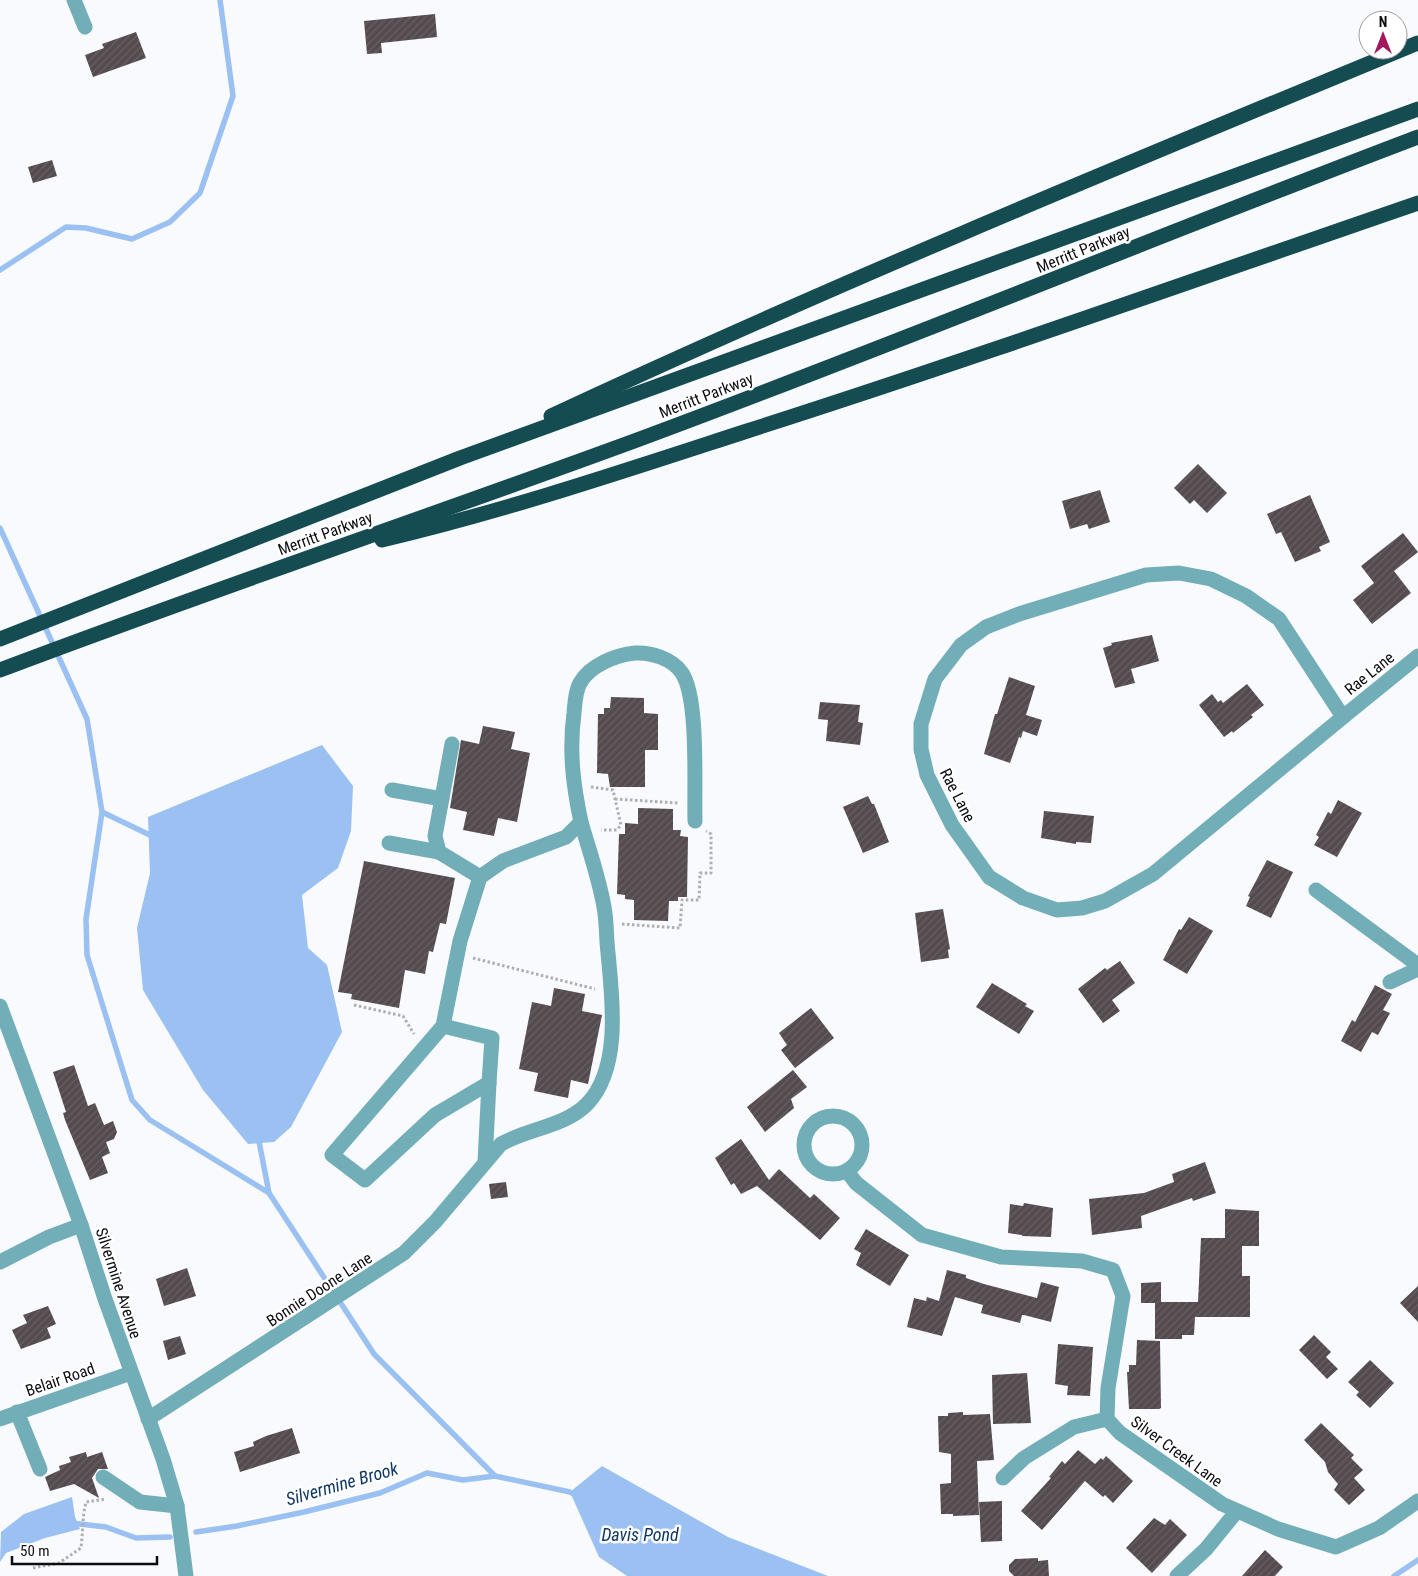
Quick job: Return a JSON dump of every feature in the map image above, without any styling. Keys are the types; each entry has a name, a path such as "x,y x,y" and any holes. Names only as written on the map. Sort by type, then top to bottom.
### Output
{"highway":[{"path":"460,458 653,368 866,275 1415,44"},
{"name":"Merritt Parkway","path":"0,639 460,458 1418,109"},
{"name":"Merritt Parkway","path":"1,670 120,624 637,440 951,320 1418,137"},
{"path":"312,556 446,525 665,458 871,391 1418,203"}],"street":[{"path":"74,0 84,27"},
{"name":"Rae Lane","path":"1343,717 1279,619 1246,596 1211,579 1179,573 1154,574 1019,614 986,627 962,645 935,679 921,724 922,749 927,775 952,825 989,877 1023,898 1057,910 1082,908 1106,901 1153,874 1418,656"},
{"name":"Bonnie Doone Lane","path":"148,1419 386,1266 420,1238 501,1144 514,1137 563,1119 587,1104 602,1080 612,1040 613,994 606,922 582,827 570,760 576,696 580,684 587,673 614,658 626,654 651,654 673,664 683,674 693,710 694,820"},
{"path":"439,852 435,836 452,744"},
{"path":"392,790 442,799"},
{"path":"489,1084 435,1115 365,1180 332,1155 443,1026 458,954 480,877 503,861 566,837 582,827"},
{"path":"389,843 439,852 480,877"},
{"path":"1316,890 1418,967 1390,982"},
{"name":"Silvermine Avenue","path":"0,1006 81,1225 177,1506 186,1576"},
{"path":"443,1026 492,1038 485,1162"},
{"name":"Silver Creek Lane","path":"847,1171 856,1183 922,1236 1001,1257 1082,1260 1114,1270 1123,1296 1108,1388 1107,1419 1120,1433 1222,1504 1278,1529 1336,1547 1379,1528 1418,1501"},
{"path":"0,1262 49,1237 81,1225"},
{"name":"Belair Road","path":"0,1419 131,1373"},
{"path":"17,1412 40,1469"},
{"path":"1003,1478 1024,1458 1074,1427 1107,1419"},
{"path":"104,1477 140,1502 177,1506"},
{"path":"1177,1576 1206,1549 1237,1511"}],"path":[{"path":"573,785 613,790 621,825 618,830 582,827"},
{"path":"615,799 659,802"},
{"path":"606,922 680,928 682,900 699,900 700,873 711,873 710,834 694,820"},
{"path":"458,954 613,994"},
{"path":"354,1005 403,1016 424,1050"},
{"path":"33,1568 59,1563 81,1548 84,1531 82,1516 86,1502 106,1499 121,1490"}],"water":[{"path":"322,745 353,786 351,831 338,868 302,895 308,948 327,965 342,1032 291,1127 274,1142 248,1144 203,1090 143,990 137,928 150,873 148,817"},
{"name":"Davis Pond","path":"602,1466 728,1537 828,1576 627,1576 599,1557 570,1492"},
{"path":"72,1497 75,1517 80,1529 45,1538 6,1553 0,1562 1,1532 24,1514"}],"building":[{"path":"435,14 437,37 381,43 382,53 367,54 364,21"},
{"path":"136,32 146,58 93,77 85,55 104,48 102,44"},
{"path":"52,160 57,176 33,183 28,167"},
{"path":"1198,464 1227,493 1207,513 1194,500 1190,504 1174,488"},
{"path":"1100,490 1110,522 1089,529 1087,524 1070,529 1062,501"},
{"path":"1310,495 1330,542 1319,547 1321,551 1295,562 1281,532 1276,534 1267,514"},
{"path":"1403,533 1418,552 1394,571 1411,593 1372,624 1353,600 1374,583 1361,566"},
{"path":"1152,635 1159,661 1131,669 1135,683 1115,688 1103,648 1112,645 1111,643"},
{"path":"1009,677 1035,686 1026,715 1042,720 1037,736 1023,731 1010,763 984,754 995,714 997,714"},
{"path":"1247,684 1264,705 1251,715 1253,717 1233,733 1232,731 1224,737 1199,705 1212,694 1218,702 1221,700 1223,703"},
{"path":"611,697 644,698 644,713 658,714 658,750 645,750 645,787 610,787 608,774 597,773 598,714 604,714 604,708 610,708"},
{"path":"820,702 860,705 858,722 863,723 860,745 826,741 828,720 818,719"},
{"path":"483,726 515,732 511,749 530,753 517,822 498,818 494,836 463,830 467,812 450,808 461,740 479,744"},
{"path":"868,796 872,804 874,804 889,842 863,853 843,807"},
{"path":"1338,800 1362,813 1337,857 1314,845 1319,837 1316,835 1328,812 1331,814"},
{"path":"638,808 673,809 673,830 681,830 680,836 688,837 687,897 678,897 678,901 669,901 668,921 634,920 634,900 625,899 625,895 617,894 619,834 625,834 625,823 638,824"},
{"path":"1044,811 1094,816 1091,843 1076,842 1076,844 1041,838"},
{"path":"1267,860 1293,872 1271,918 1246,906 1250,897 1248,896"},
{"path":"364,861 455,878 446,924 440,923 433,952 429,951 425,974 405,970 399,1008 351,999 352,994 338,992"},
{"path":"943,909 950,949 948,950 949,958 921,962 915,913"},
{"path":"1189,917 1213,931 1187,974 1163,960 1179,929 1181,930"},
{"path":"1120,961 1135,983 1112,1000 1120,1011 1103,1023 1078,989 1105,968 1107,970"},
{"path":"992,983 1027,1004 1025,1006 1034,1011 1019,1034 976,1007"},
{"path":"1375,985 1392,994 1383,1010 1390,1013 1378,1035 1372,1032 1361,1052 1341,1041 1352,1020 1355,1022"},
{"path":"554,988 585,994 582,1011 602,1015 588,1084 571,1080 568,1098 534,1091 538,1073 519,1069 532,1002 551,1006"},
{"path":"811,1008 834,1038 795,1068 781,1050 787,1045 779,1033"},
{"path":"74,1065 88,1106 95,1103 104,1125 113,1121 117,1132 114,1139 106,1142 110,1153 102,1157 108,1173 90,1180 65,1120 63,1113 66,1112 53,1072"},
{"path":"793,1070 807,1087 791,1099 794,1108 765,1132 747,1107"},
{"path":"741,1139 769,1180 779,1169 810,1198 814,1194 840,1218 820,1240 757,1186 741,1194 734,1183 731,1185 715,1158"},
{"path":"1205,1162 1216,1193 1193,1201 1192,1198 1141,1216 1142,1228 1092,1235 1089,1199 1144,1193 1174,1182 1172,1174"},
{"path":"506,1182 508,1197 491,1199 489,1184"},
{"path":"1024,1203 1053,1208 1051,1237 1022,1236 1008,1233 1010,1204 1023,1206"},
{"path":"1225,1209 1259,1211 1259,1246 1242,1246 1242,1276 1250,1276 1250,1317 1195,1317 1194,1335 1182,1335 1182,1339 1155,1339 1155,1303 1141,1303 1141,1283 1161,1282 1161,1302 1198,1302 1201,1238 1225,1238"},
{"path":"866,1229 909,1255 890,1286 856,1265 861,1253 854,1249"},
{"path":"187,1268 196,1296 164,1306 156,1279"},
{"path":"947,1270 966,1275 966,1278 984,1284 1037,1298 1041,1282 1059,1287 1051,1322 1022,1315 1020,1323 981,1313 983,1305 955,1297 942,1336 907,1327 914,1298 926,1301 927,1297 939,1301"},
{"path":"1418,1286 1418,1322 1400,1303"},
{"path":"48,1306 56,1324 47,1328 51,1338 21,1349 12,1330 27,1323 23,1315"},
{"path":"1314,1335 1331,1352 1326,1357 1338,1369 1327,1379 1299,1350"},
{"path":"180,1336 186,1354 168,1360 163,1341"},
{"path":"1137,1340 1160,1341 1161,1408 1159,1409 1129,1409 1127,1372 1129,1372 1129,1365 1136,1365"},
{"path":"1058,1344 1093,1347 1090,1396 1067,1395 1068,1386 1055,1384"},
{"path":"1370,1360 1394,1383 1370,1408 1356,1395 1359,1392 1348,1382"},
{"path":"1027,1373 1031,1423 993,1424 992,1375"},
{"path":"963,1412 963,1415 990,1414 994,1460 977,1461 979,1515 953,1516 953,1514 941,1514 940,1484 951,1483 951,1454 939,1452 938,1416 948,1416 948,1413"},
{"path":"1321,1423 1354,1455 1351,1458 1363,1470 1354,1478 1365,1490 1349,1505 1334,1490 1338,1484 1328,1472 1325,1462 1304,1440"},
{"path":"292,1428 300,1453 240,1472 234,1452 254,1446 253,1442 266,1436"},
{"path":"1078,1450 1095,1464 1106,1456 1133,1481 1113,1503 1085,1481 1042,1530 1021,1511 1051,1478 1049,1477 1062,1461 1065,1464"},
{"path":"86,1452 87,1457 102,1452 108,1469 98,1469 92,1478 99,1498 74,1484 50,1491 45,1477 60,1470 59,1466 71,1462 69,1457"},
{"path":"1002,1501 1002,1541 981,1542 979,1502"},
{"path":"1154,1518 1165,1525 1170,1519 1187,1535 1152,1573 1126,1548"},
{"path":"1265,1550 1283,1567 1275,1576 1242,1576"},
{"path":"1038,1558 1038,1561 1048,1560 1049,1576 1014,1576 1009,1571 1009,1565 1015,1559"}],"waterway":[{"path":"0,270 66,227 86,228 132,239 170,222 200,193 233,96 220,0"},
{"path":"0,528 87,719 102,812 86,919 87,955 132,1100 150,1120 269,1193 374,1354 495,1476 570,1492 575,1495"},
{"path":"102,812 154,837"},
{"path":"258,1136 269,1193"},
{"name":"Silvermine Brook","path":"196,1532 237,1526 304,1512 380,1493 427,1473 463,1480 495,1476"},
{"name":"Silvermine Brook","path":"71,1523 106,1527 136,1538 170,1537"},
{"path":"1394,1576 1418,1560"}]}
